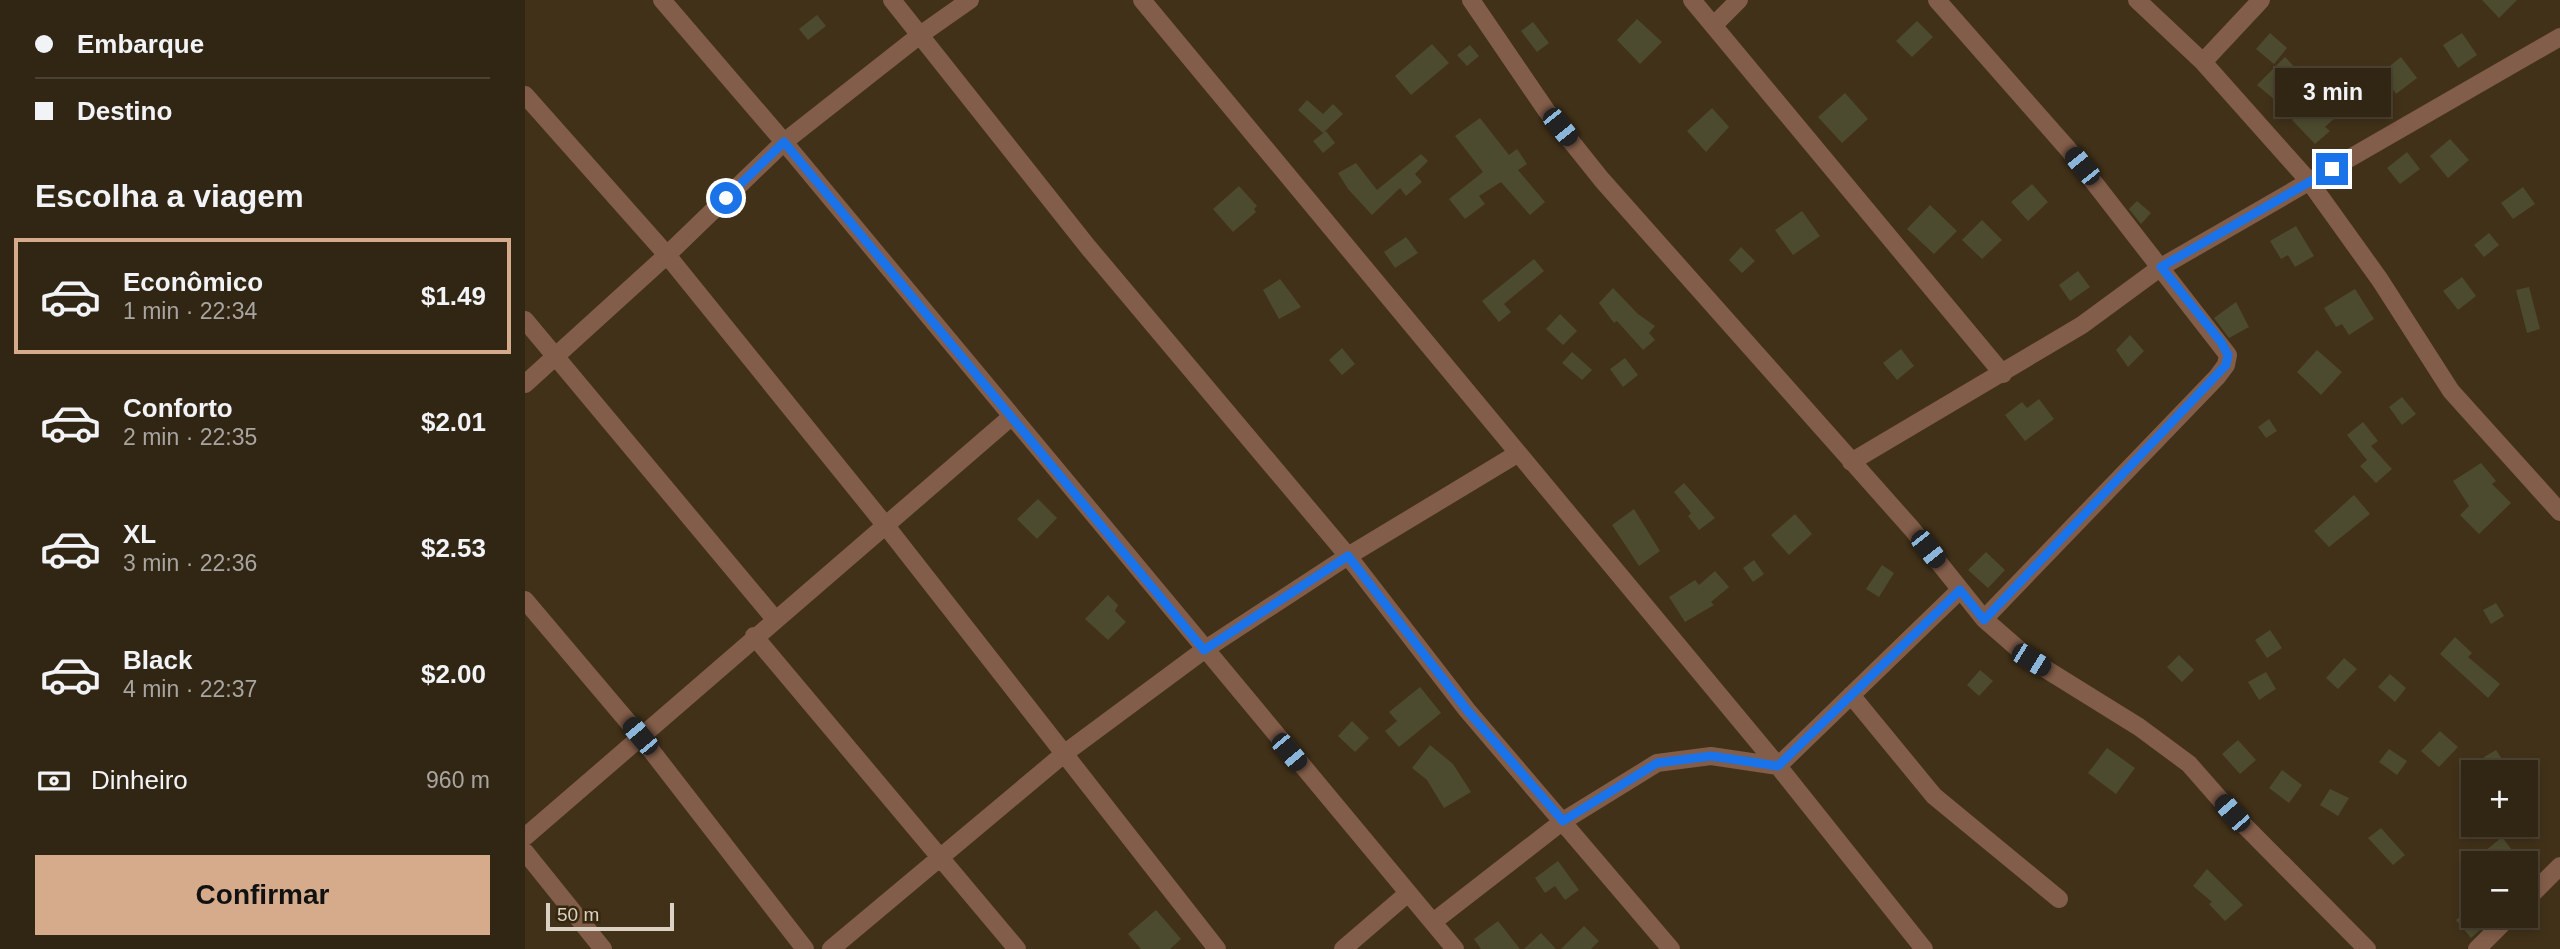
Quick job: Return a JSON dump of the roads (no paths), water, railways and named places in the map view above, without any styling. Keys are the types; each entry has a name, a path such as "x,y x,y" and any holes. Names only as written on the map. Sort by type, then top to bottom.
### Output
{"street":[{"path":"662,0 784,142 1455,949"},
{"path":"892,0 1088,247 1348,556 1467,710 1671,949"},
{"path":"525,384 667,255 784,142 920,35 970,0"},
{"path":"1142,0 1778,766 1924,949"},
{"path":"1471,0 1546,110 1602,180 1912,529 1984,620 2031,660 2139,727 2189,764 2232,813 2367,949"},
{"path":"1692,0 2003,374"},
{"path":"1714,25 1739,0"},
{"path":"1937,0 2029,102 2221,342 2228,355 2226,365 1984,620"},
{"path":"2137,0 2203,62 2309,181 2380,280 2451,391 2560,512"},
{"path":"2203,62 2261,0"},
{"path":"1851,463 2082,326 2161,267 2560,37"},
{"path":"525,95 667,255 886,526 1217,949"},
{"path":"525,320 558,355 774,618"},
{"path":"525,837 774,618 886,526 1011,416"},
{"path":"831,949 1065,752 1204,650 1348,556 1517,454"},
{"path":"1778,766 1960,590"},
{"path":"525,600 640,736 805,949"},
{"path":"754,636 1017,949"},
{"path":"1851,695 1934,796 2059,900"},
{"path":"1433,922 1563,821 1657,763 1711,756 1778,766"},
{"path":"525,852 603,949"},
{"path":"2538,888 2560,866"},
{"path":"1343,949 1407,894"},
{"path":"2477,949 2498,928"}]}
